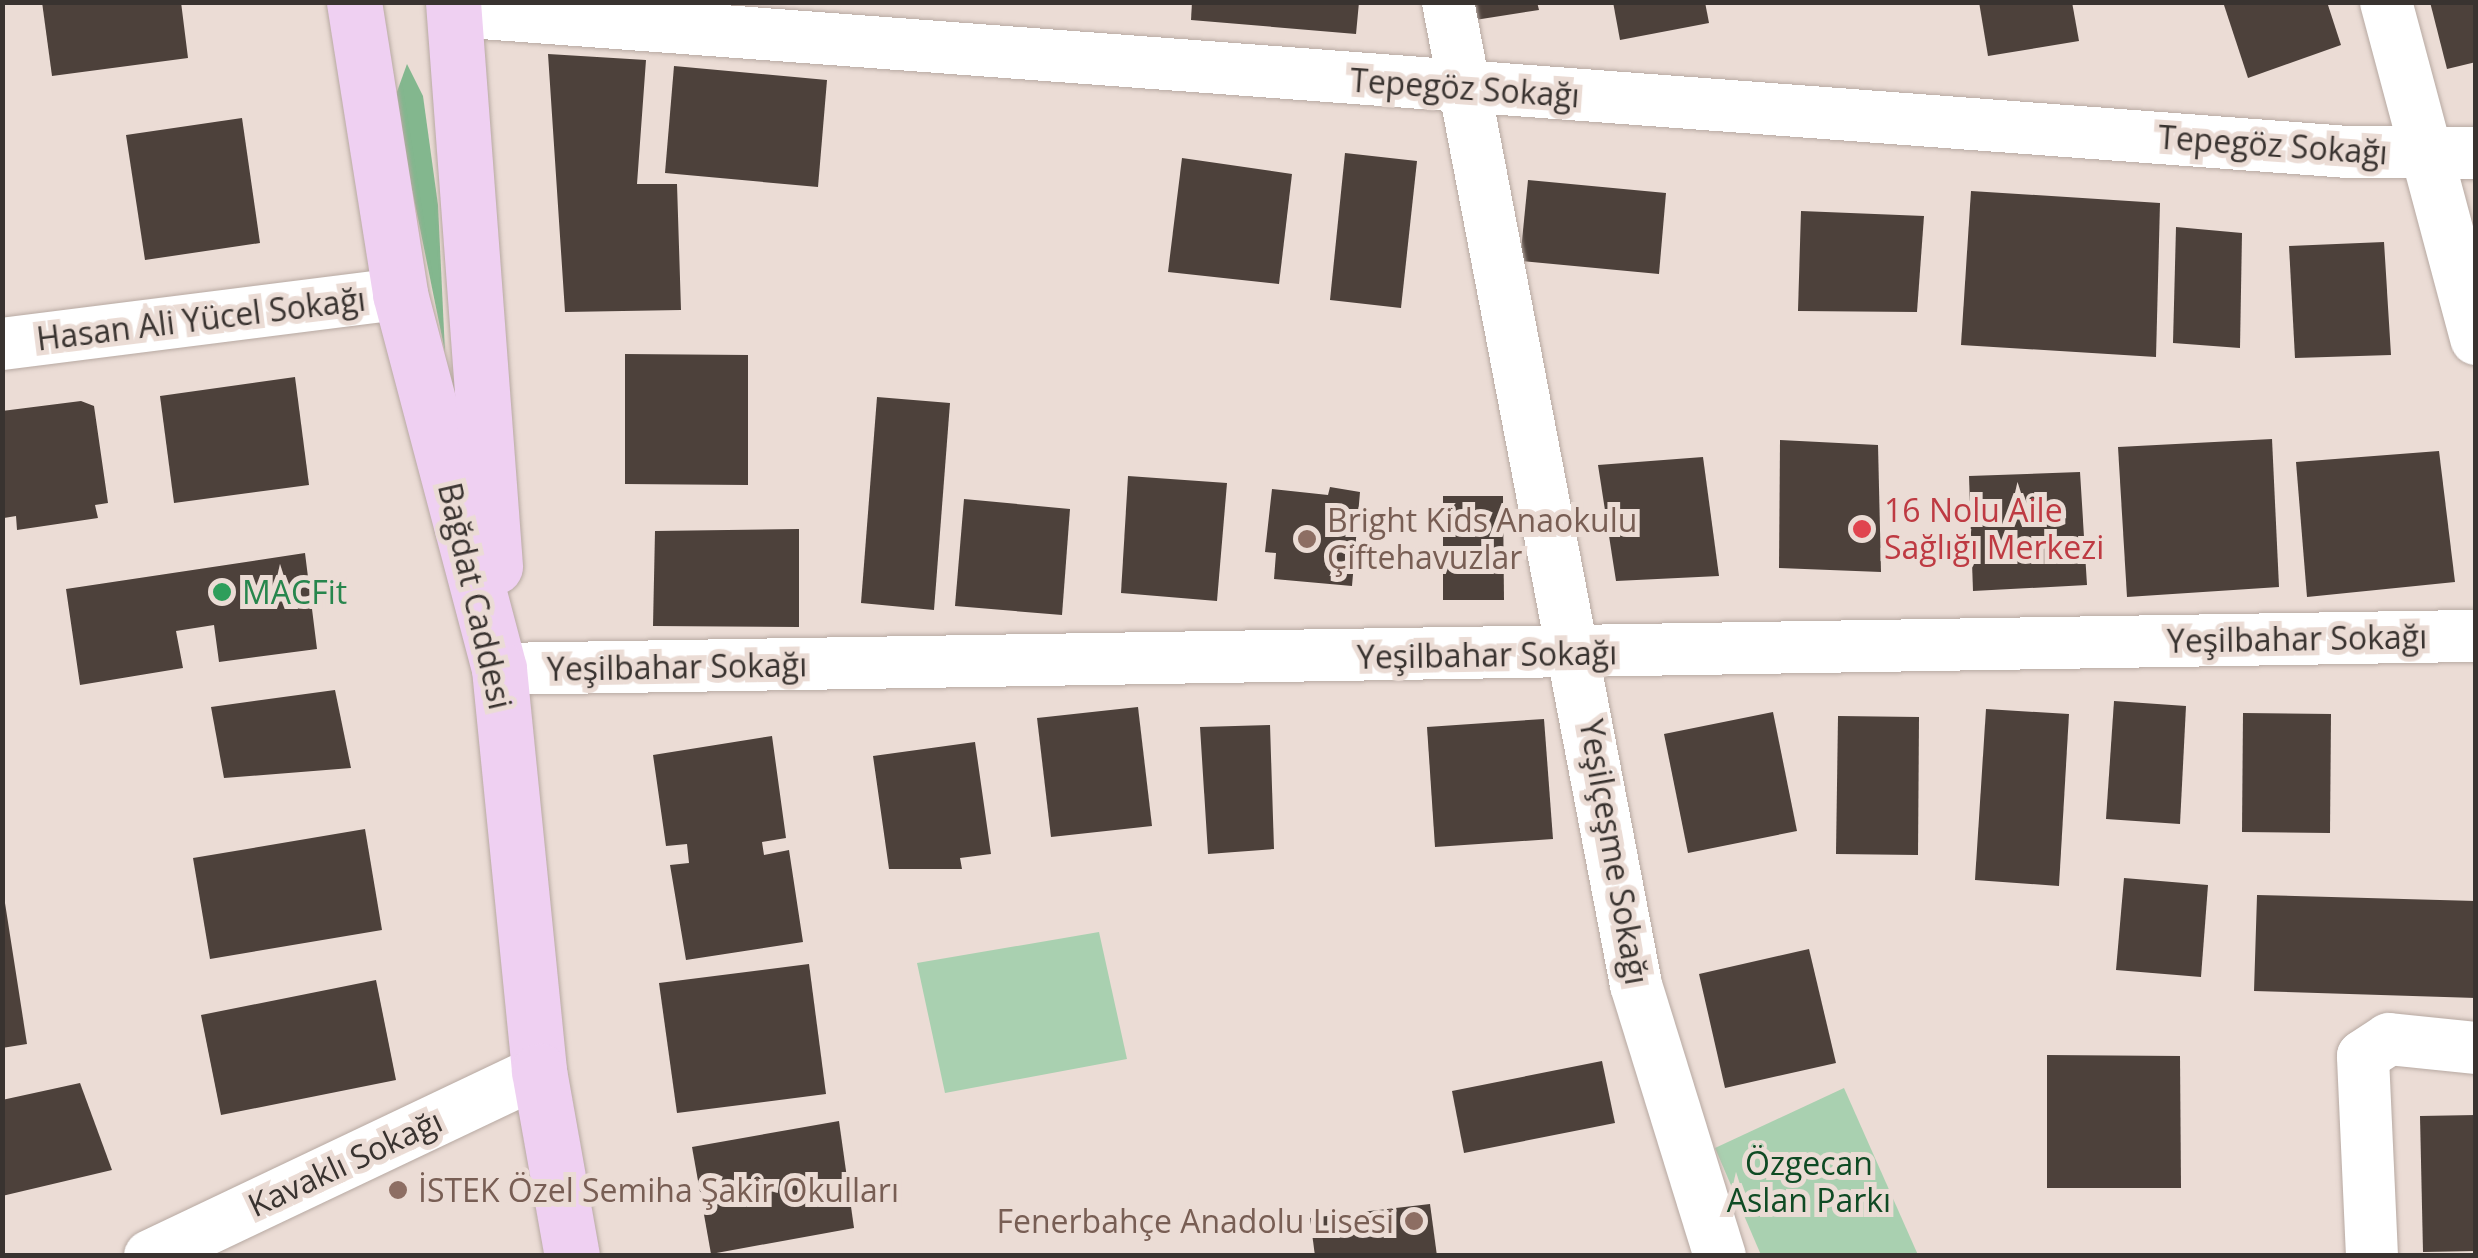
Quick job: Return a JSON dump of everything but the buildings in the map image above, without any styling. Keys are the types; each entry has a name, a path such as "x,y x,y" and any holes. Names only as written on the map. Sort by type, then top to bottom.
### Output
{"main road":[{"name":"Bağdat Caddesi","path":"354,2 400,294 499,669 539,1071 572,1256"},
{"path":"454,6 489,410 499,669"}],"street":[{"name":"Yeşilçeşme Sokağı","path":"1448,2 1580,654 1646,1028 1720,1256"},
{"path":"2386,2 2451,154 2476,339"},
{"name":"Tepegöz Sokağı","path":"454,6 1464,88 2451,154"},
{"name":"Hasan Ali Yücel Sokağı","path":"2,344 400,294"},
{"name":"Yeşilbahar Sokağı","path":"499,669 1580,654 2476,636"},
{"path":"2372,1256 2363,1056 2389,1040 2476,1048"},
{"name":"Kavaklı Sokağı","path":"150,1256 539,1071"}],"green space":[{"path":"407,64 423,96 438,205 445,352 394,100"},
{"path":"1099,932 1127,1059 945,1093 917,963"},
{"name":"Özgecan Aslan Parkı","path":"1844,1088 1918,1255 1761,1255 1715,1148"}],"place":[{"name":"16 Nolu Aile Sağlığı Merkezi","path":"1862,529"},
{"name":"Bright Kids Anaokulu Çiftehavuzlar","path":"1307,539"},
{"name":"MACFit","path":"222,592"},
{"name":"İSTEK Özel Semiha Şakir Okulları","path":"398,1190"},
{"name":"Fenerbahçe Anadolu Lisesi","path":"1414,1221"}]}
